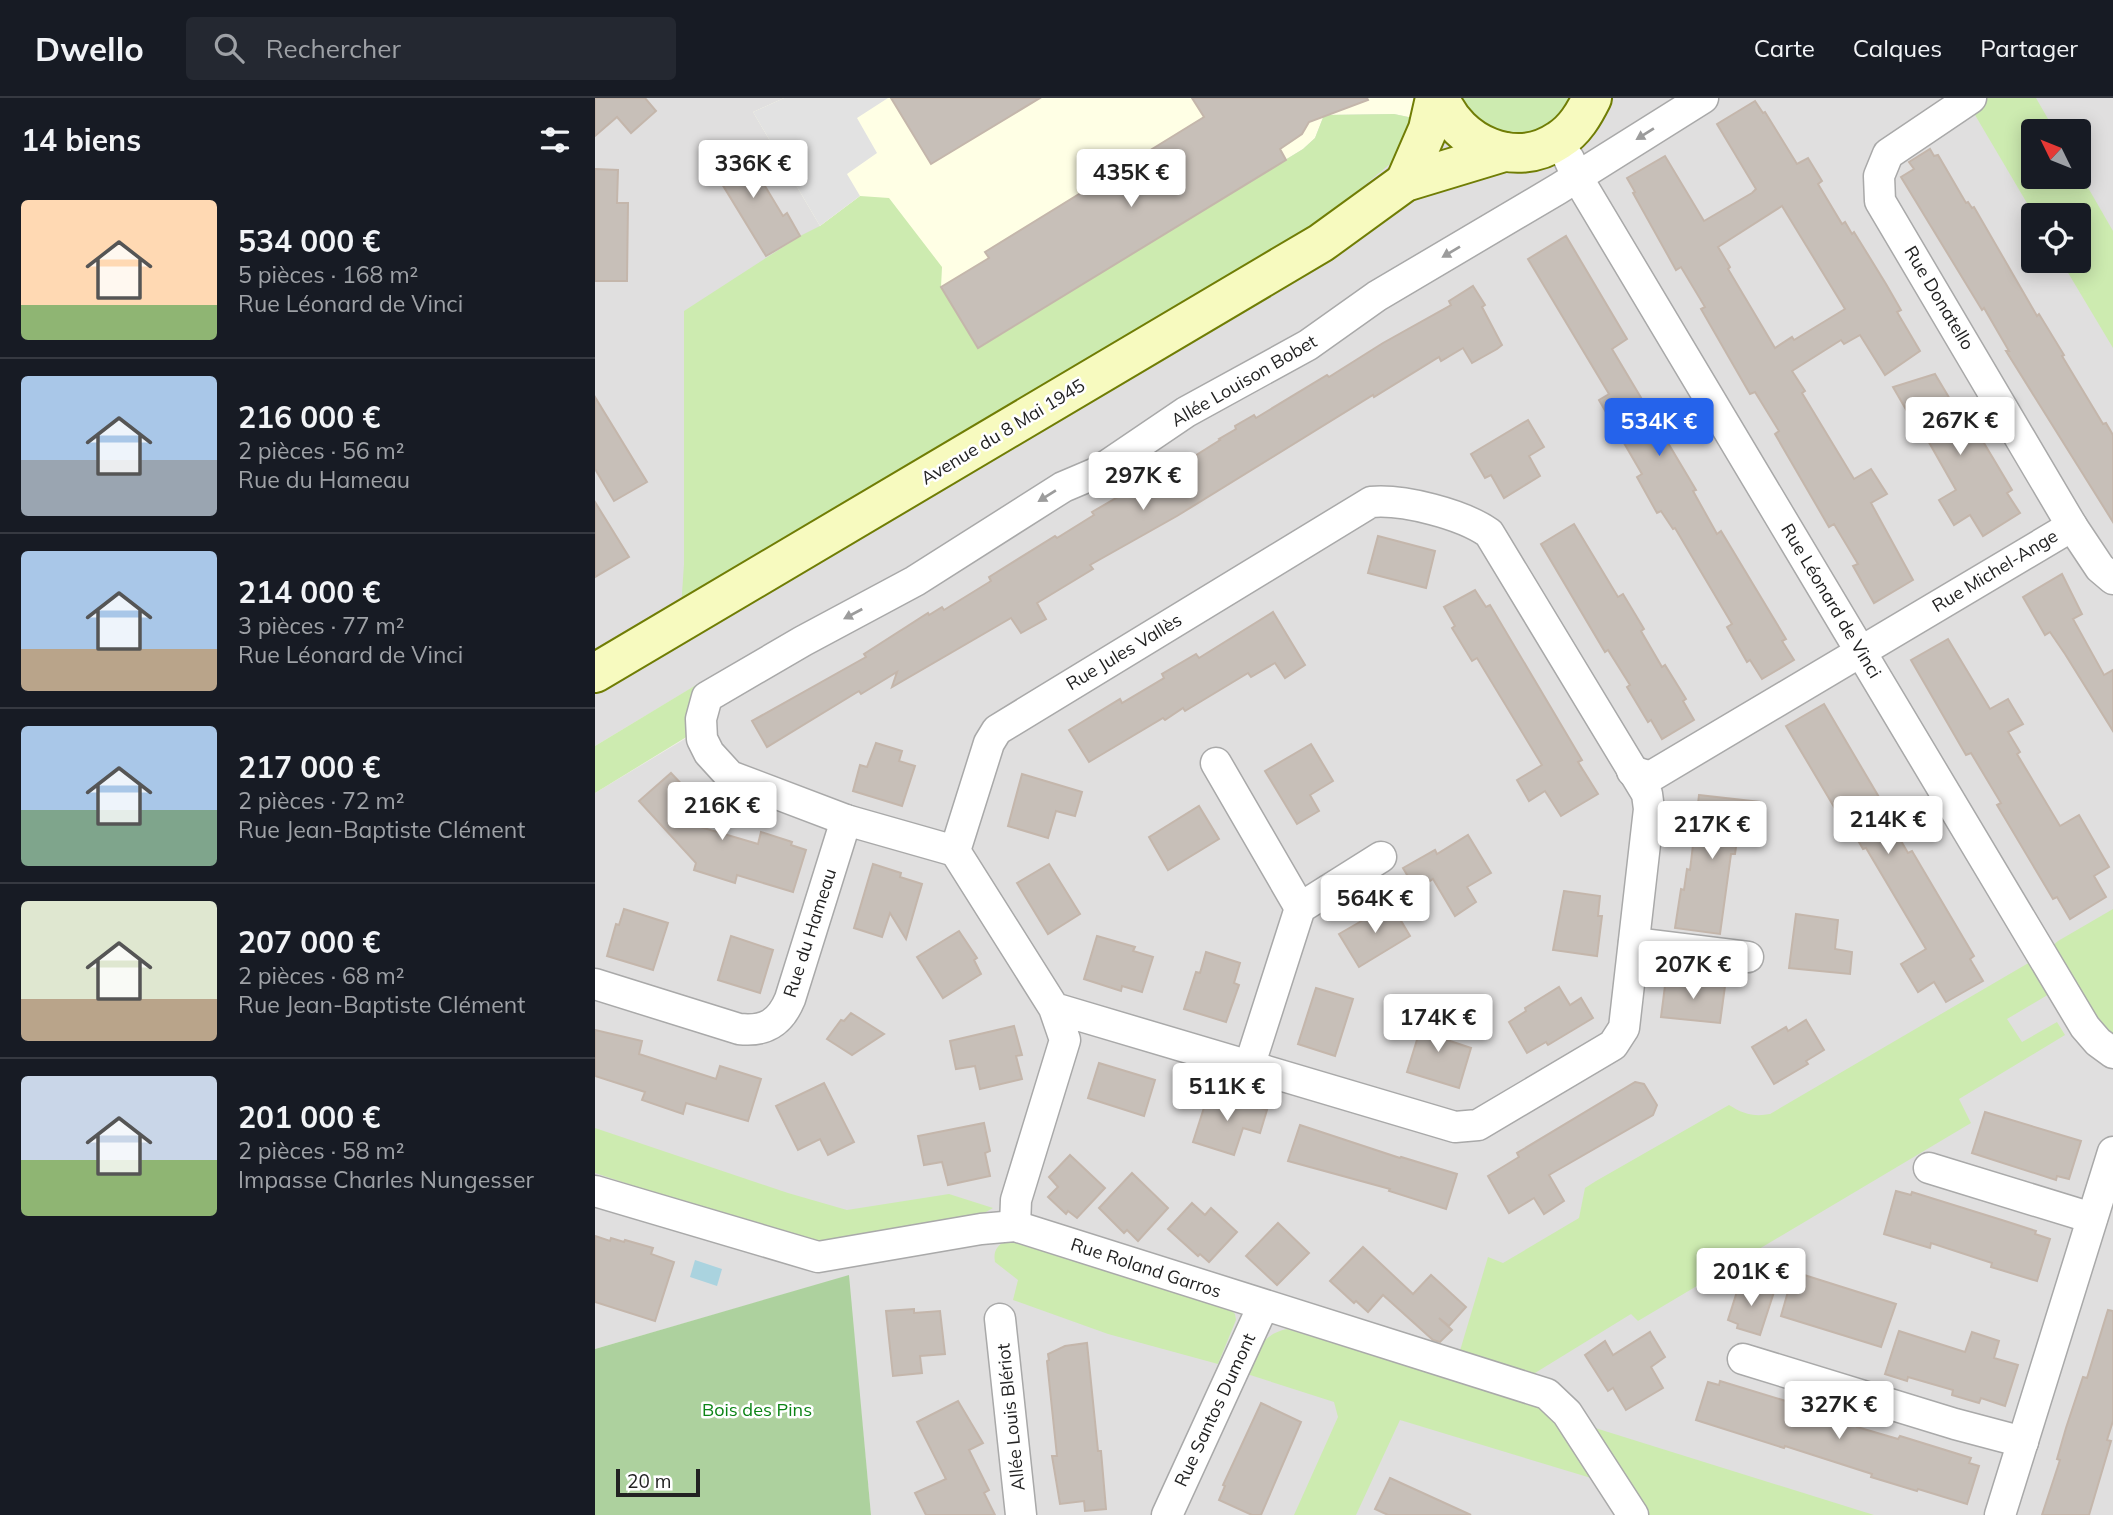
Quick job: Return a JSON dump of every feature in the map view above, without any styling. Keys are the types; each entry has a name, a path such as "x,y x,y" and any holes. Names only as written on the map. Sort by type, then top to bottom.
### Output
{"main road":[{"path":"1405,182 1428,129 1435,98"},
{"path":"1440,98 1445,112 1460,131 1481,145 1504,152 1523,153 1560,140 1579,122 1592,98"},
{"path":"1405,182 1504,152"},
{"name":"Avenue du 8 Mai 1945","path":"595,673 1321,243 1405,182"}],"street":[{"name":"Allée Louison Bobet","path":"846,820 730,776 709,752 702,739 701,719 707,697 803,641 915,581 1063,487 1096,473 1186,412 1308,345 1377,296 1577,177 1703,98"},
{"name":"Rue Donatello","path":"1972,98 1888,153 1879,176 1880,201 2072,526"},
{"name":"Rue Léonard de Vinci","path":"1560,140 1577,177 2085,1027 2098,1042 2113,1052"},
{"name":"Rue Jules Vallès","path":"955,851 989,743 997,730 1371,502 1396,501 1465,519 1489,533 1647,794 1649,810 1623,1028 1613,1045 1478,1125 1455,1127 1054,1008"},
{"name":"Rue Michel-Ange","path":"1632,771 1648,776 1655,774 2072,526 2100,568 2113,579"},
{"path":"1216,763 1300,908"},
{"path":"846,820 955,851 1054,1008 1065,1040 1016,1200 1015,1226"},
{"name":"Rue du Hameau","path":"595,984 739,1030 755,1031 774,1023 785,1011 790,999 846,820"},
{"path":"1249,1067 1300,908 1381,858"},
{"path":"1634,943 1748,957"},
{"path":"2000,1515 2113,1152"},
{"path":"1930,1167 2092,1218"},
{"name":"Rue Roland Garros","path":"595,1191 818,1257 981,1229 1015,1226 1547,1394 1567,1413 1633,1515"},
{"name":"Rue Santos Dumont","path":"1167,1515 1263,1306"},
{"name":"Allée Louis Blériot","path":"1000,1319 1021,1515"},
{"path":"1744,1359 1955,1424 2023,1442"}],"shaded area":[{"path":"595,98 2113,98 2113,1515 871,1515 848,1276 595,1349 595,793 688,737 700,683 595,746"},
{"path":"784,98 1420,98 1418,119 1394,114 1324,115 1315,138 1303,149 978,348 820,226 753,112"},
{"path":"784,98 888,98 857,118 877,153 847,174 860,196 820,226 753,112"}],"green space":[{"path":"1460,98 1573,98 1558,118 1547,126 1537,131 1517,134 1486,126 1472,115"},
{"path":"1965,98 2036,98 2048,119 2021,119 2021,189 2089,189 2113,231 2113,348 2068,273 2091,273 2091,203 2027,203"},
{"path":"1394,114 1418,119 1397,158 1304,236 681,608 684,564 684,311 800,236 820,226 860,196 889,198 942,267 941,287 979,348 1303,149 1315,138 1324,115"},
{"path":"701,682 688,736 595,793 595,746"},
{"path":"2113,909 2113,1053 2061,987 2007,1019 2022,1042 2057,1022 2065,1035 1959,1099 1971,1123 1638,1321 1631,1314 1535,1373 1547,1394 1456,1364 1488,1257 1503,1263 1579,1218 1585,1188 1729,1105 1749,1114 1770,1114 2042,955 2058,941"},
{"path":"595,1128 847,1210 949,1194 993,1208 977,1217 821,1242 788,1237 595,1173"},
{"path":"1006,1240 1029,1244 1228,1307 1235,1314 1236,1320 1218,1364 1108,1334 1013,1300 1018,1280 995,1262 996,1249"},
{"name":"Bois des Pins","path":"849,1275 871,1515 595,1515 595,1349"},
{"path":"1287,1329 1541,1406 1551,1416 1591,1478 1400,1420 1356,1515 1294,1515 1338,1417 1334,1402 1247,1374 1265,1340"},
{"path":"1592,1427 1874,1515 1647,1515"}],"water":[{"path":"695,1260 722,1269 717,1286 690,1277"}],"building":[{"path":"595,98 645,98 656,111 631,133 617,117 595,136"},
{"path":"891,98 1040,98 931,164"},
{"path":"1192,98 1368,100 1309,122 1302,134 1280,149 1286,160 978,348 941,287 989,258 985,252 1204,117"},
{"path":"1755,101 1763,113 1765,112 1797,164 1808,158 1822,181 1818,184 1842,224 1845,222 1852,234 1854,232 1886,284 1901,310 1897,312 1920,351 1885,375 1860,335 1844,344 1841,340 1792,371 1805,391 1802,393 1854,479 1871,469 1887,494 1871,503 1913,580 1874,603 1853,566 1858,564 1834,524 1829,527 1775,434 1779,431 1755,392 1750,394 1701,309 1705,307 1681,267 1676,270 1627,178 1665,156 1704,221 1752,193 1756,189 1717,124","holes":["1782,206 1845,309 1794,340 1792,337 1775,348 1728,269 1730,267 1718,247"]},
{"path":"739,143 783,216 787,213 800,236 766,256 708,161"},
{"path":"1930,149 1934,156 1938,155 1966,203 1974,207 2037,316 2039,314 2103,424 2106,423 2113,435 2113,522 2006,351 2009,351 1984,308 1982,310 1901,177 1914,169 1909,162"},
{"path":"595,169 618,170 617,203 628,203 627,281 595,281"},
{"path":"1566,236 1627,339 1612,349 1696,490 1693,491 1717,534 1721,531 1786,639 1782,641 1794,660 1762,679 1750,660 1747,662 1727,627 1732,624 1675,528 1673,529 1661,511 1657,513 1637,477 1642,474 1599,400 1609,394 1528,259"},
{"path":"1473,286 1485,305 1482,307 1502,345 1497,349 1472,363 1463,348 1441,361 1439,357 1374,397 1373,395 1177,516 1090,565 1093,569 1037,603 1046,619 1021,633 1011,618 892,687 897,672 861,694 859,691 767,747 752,721 866,657 864,654 928,613 929,615 942,607 944,610 991,581 989,577 1094,515 1092,512 1130,490 1133,496 1175,471 1174,469 1236,429 1235,426 1254,415 1256,418 1451,305 1449,301"},
{"path":"1935,374 1963,421 1969,418 2012,490 2007,493 2020,513 1983,536 1970,515 1954,525 1939,500 1956,490 1914,416 1911,418 1893,387"},
{"path":"595,397 647,482 614,501 595,469"},
{"path":"1528,420 1544,447 1529,456 1540,476 1504,498 1491,475 1485,478 1471,454"},
{"path":"595,502 629,557 595,577"},
{"path":"1574,524 1618,597 1623,594 1662,667 1665,665 1686,699 1683,701 1694,720 1662,739 1651,720 1648,722 1627,687 1630,685 1608,650 1605,652 1541,544"},
{"path":"1378,536 1435,551 1426,588 1368,573"},
{"path":"2062,574 2082,614 2073,619 2104,675 2113,670 2113,731 2065,654 2050,632 2045,635 2023,597"},
{"path":"1475,590 1486,607 1490,605 1582,760 1578,762 1598,794 1561,816 1545,791 1529,801 1517,780 1542,765 1477,658 1472,661 1452,628 1455,626 1444,607"},
{"path":"1273,612 1305,665 1285,678 1275,663 1251,677 1248,673 1185,711 1183,708 1165,720 1163,718 1089,762 1069,730 1120,699 1122,703 1164,678 1162,674 1196,654 1199,658"},
{"path":"1948,639 1990,709 2008,699 2023,724 2008,732 2020,752 2017,754 2060,826 2079,815 2109,867 2094,876 2106,897 2070,919 2057,897 2053,899 1997,805 2001,803 1971,753 1966,755 1911,660"},
{"path":"1824,704 1886,809 1883,810 1908,853 1912,851 1974,956 1970,959 1983,981 1946,1002 1934,982 1918,992 1901,964 1926,949 1866,848 1863,849 1852,830 1849,832 1786,726"},
{"path":"876,743 902,751 899,761 915,766 902,806 853,791 860,765 867,767"},
{"path":"1311,744 1333,781 1310,795 1319,811 1297,824 1265,771"},
{"path":"671,773 705,809 690,824 758,844 761,832 792,842 791,845 806,850 793,892 737,875 735,883 694,870 696,863 639,801"},
{"path":"1022,774 1082,792 1075,816 1056,811 1048,838 1008,826"},
{"path":"1699,795 1760,802 1757,827 1739,825 1735,854 1731,854 1720,934 1675,928 1681,889 1684,890 1687,869 1690,870"},
{"path":"1199,806 1219,839 1168,870 1149,837"},
{"path":"1468,835 1491,873 1467,887 1476,902 1455,916 1433,879 1416,890 1403,868 1435,850 1437,854"},
{"path":"873,864 901,873 900,877 922,884 906,939 890,913 882,937 854,928"},
{"path":"1049,864 1080,914 1048,934 1017,883"},
{"path":"1564,891 1600,896 1598,916 1602,916 1597,956 1553,950"},
{"path":"1391,904 1410,936 1359,967 1339,934"},
{"path":"624,909 668,923 653,970 607,956 616,924 619,925"},
{"path":"1796,914 1838,920 1835,949 1852,952 1850,974 1789,968"},
{"path":"959,931 977,958 974,960 981,974 943,998 917,957"},
{"path":"731,936 773,950 760,993 718,980"},
{"path":"1097,936 1135,947 1133,951 1153,957 1142,992 1122,986 1121,991 1084,979"},
{"path":"1206,952 1240,963 1234,983 1239,985 1226,1022 1184,1009 1196,972 1200,973"},
{"path":"1666,978 1725,986 1720,1023 1661,1017"},
{"path":"1559,987 1570,1005 1581,998 1593,1018 1548,1045 1546,1042 1527,1053 1509,1022 1526,1011 1525,1008"},
{"path":"1316,988 1353,999 1335,1056 1298,1044"},
{"path":"851,1013 884,1034 852,1055 827,1039 841,1020 844,1021"},
{"path":"1425,1014 1449,1021 1444,1039 1471,1048 1459,1088 1407,1072"},
{"path":"1806,1020 1824,1050 1806,1061 1808,1064 1774,1084 1752,1047 1786,1027 1788,1031"},
{"path":"1014,1026 1022,1055 1016,1056 1022,1079 980,1089 975,1066 956,1069 950,1041"},
{"path":"595,1030 642,1041 639,1054 716,1079 720,1066 761,1079 748,1121 686,1103 683,1114 642,1100 645,1092 595,1076"},
{"path":"1099,1063 1155,1080 1144,1116 1088,1098"},
{"path":"1635,1082 1644,1084 1657,1105 1653,1115 1549,1175 1564,1201 1544,1214 1534,1198 1509,1213 1488,1176 1519,1157 1517,1153"},
{"path":"824,1083 854,1142 828,1155 820,1139 798,1150 776,1106"},
{"path":"1209,1092 1267,1110 1260,1133 1243,1128 1234,1155 1193,1142"},
{"path":"1985,1112 2081,1141 2069,1179 2057,1176 2056,1180 1972,1153"},
{"path":"984,1123 990,1151 985,1153 990,1176 948,1185 942,1162 924,1165 918,1136"},
{"path":"1300,1125 1457,1174 1446,1209 1389,1191 1390,1189 1288,1161"},
{"path":"1070,1155 1105,1188 1077,1218 1068,1211 1066,1214 1048,1197 1058,1187 1049,1177"},
{"path":"1132,1173 1168,1208 1138,1241 1127,1230 1124,1233 1099,1208"},
{"path":"1896,1191 1911,1195 1912,1192 2036,1231 2035,1234 2050,1239 2037,1281 1991,1267 1992,1263 1931,1243 1930,1248 1884,1234"},
{"path":"1192,1203 1205,1215 1211,1208 1237,1232 1209,1262 1200,1254 1198,1256 1168,1229"},
{"path":"1278,1223 1309,1253 1277,1285 1246,1256"},
{"path":"595,1236 610,1241 611,1238 624,1242 625,1240 653,1248 651,1254 674,1262 655,1321 595,1302"},
{"path":"1363,1247 1413,1294 1431,1275 1466,1307 1449,1326 1439,1318 1452,1330 1440,1342 1433,1340 1383,1295 1368,1312 1330,1281"},
{"path":"1801,1274 1896,1304 1881,1347 1781,1316 1791,1281 1798,1283"},
{"path":"1740,1282 1774,1292 1760,1335 1737,1328 1738,1324 1728,1320"},
{"path":"914,1309 914,1313 940,1311 945,1354 920,1356 922,1373 893,1376 886,1311"},
{"path":"2108,1310 2113,1311 2113,1421 2107,1440 2111,1441 2089,1515 2042,1515 2060,1460 2057,1459 2066,1428 2083,1377 2087,1378"},
{"path":"1899,1331 1965,1352 1972,1332 1999,1341 1994,1358 2018,1365 2005,1406 1981,1398 1979,1403 1952,1395 1953,1390 1908,1377 1907,1381 1885,1374"},
{"path":"1650,1332 1665,1357 1651,1367 1663,1388 1626,1410 1613,1388 1608,1391 1585,1355 1605,1341 1613,1355"},
{"path":"1087,1343 1106,1509 1085,1511 1084,1501 1060,1504 1052,1456 1057,1456 1047,1361 1048,1354 1065,1346"},
{"path":"1720,1381 1858,1423 1857,1427 1898,1439 1900,1436 1971,1458 1969,1463 1979,1466 1967,1504 1871,1477 1872,1474 1696,1420 1708,1382 1719,1385"},
{"path":"958,1401 983,1443 969,1450 989,1490 984,1493 995,1515 926,1515 915,1493 946,1479 917,1422"},
{"path":"1261,1403 1301,1422 1261,1515 1252,1515 1219,1500 1225,1486 1223,1485"},
{"path":"1390,1478 1471,1515 1388,1515 1375,1509"}]}
